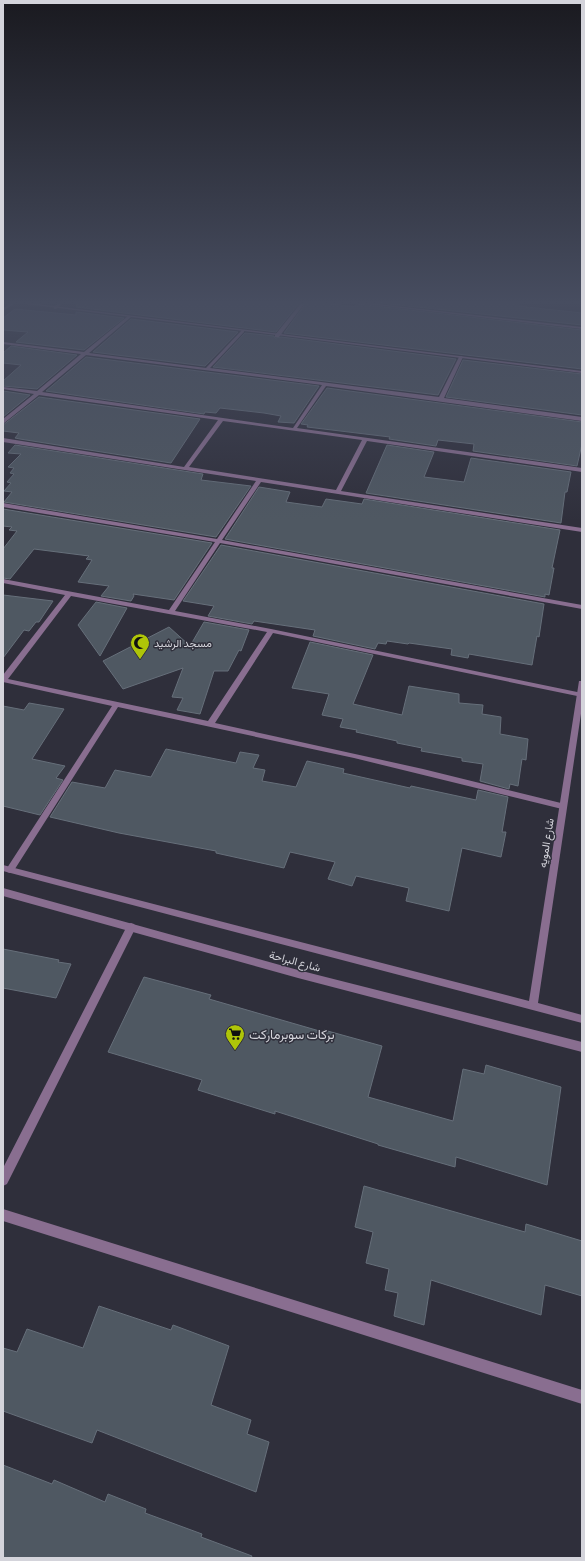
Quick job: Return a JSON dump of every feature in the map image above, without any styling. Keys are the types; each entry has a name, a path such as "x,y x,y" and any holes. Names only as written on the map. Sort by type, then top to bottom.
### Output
{"street":[{"path":"3,422 59,376"},
{"path":"265,376 582,419"},
{"path":"441,399 452,376"},
{"path":"295,428 325,384"},
{"path":"3,388 221,420 295,428 582,470"},
{"path":"186,468 221,420"},
{"path":"338,491 365,439"},
{"path":"3,440 582,530"},
{"path":"171,612 220,541 260,479"},
{"path":"3,505 220,541 582,607"},
{"path":"3,581 271,631 581,695"},
{"path":"70,593 3,680 210,724 497,789 562,806"},
{"path":"210,724 271,631"},
{"name":"شارع المويه","path":"532,1006 582,683"},
{"path":"6,869 116,705"},
{"name":"شارع البراحة","path":"6,869 582,1019"},
{"name":"شارع البراحة","path":"3,892 298,974 582,1046"},
{"path":"3,1180 131,927"},
{"path":"3,1215 582,1397"}],"building":[{"path":"9,376 52,376 37,389 3,386 3,381"},
{"path":"64,376 237,376 319,386 294,423 278,422 281,416 264,413 220,408 216,413 205,412 204,414 46,391"},
{"path":"284,376 448,376 438,395"},
{"path":"456,376 582,376 582,415 446,397"},
{"path":"327,388 582,422 582,444 577,466 473,451 474,444 438,440 436,446 389,439 390,437 307,427 308,425 301,424"},
{"path":"3,391 30,395 3,417"},
{"path":"39,397 200,419 171,463 20,439 15,438 19,433 3,431 3,425"},
{"path":"15,445 203,474 201,480 251,486 216,537 4,502 12,492 4,491 11,483 7,482 14,474 10,473 14,468 8,467 21,454 8,453"},
{"path":"387,445 434,452 424,477 464,482 471,458 571,472 567,492 565,492 561,523 366,493"},
{"path":"259,487 290,492 286,502 322,507 326,499 362,504 364,499 560,530 552,568 554,568 549,595 545,594 545,597 225,539"},
{"path":"3,509 212,543 174,600 133,594 134,596 131,601 101,596 109,586 78,582 92,560 86,559 89,556 34,549 10,579 3,578 3,549 17,531 9,530 12,527 3,526"},
{"path":"221,545 544,604 539,637 537,636 532,665 469,654 468,658 451,655 452,649 409,643 387,641 386,644 378,643 375,649 313,636 315,630 254,621 252,624 208,616 214,606 183,601"},
{"path":"3,595 53,601 39,622 36,622 29,631 24,630 3,658"},
{"path":"96,602 127,608 100,656 78,625"},
{"path":"204,622 249,630 241,651 239,650 228,671 214,671 200,714 177,710 183,698 172,697 183,668 123,689 103,661 169,627 190,646"},
{"path":"310,642 373,655 353,704 402,715 409,686 459,694 459,703 483,705 482,714 501,717 500,734 528,739 526,760 522,759 518,786 510,784 509,789 480,781 483,764 462,761 462,758 421,751 422,748 356,732 357,730 340,727 343,719 322,715 329,694 292,688"},
{"path":"29,703 64,709 32,759 65,766 56,778 63,780 40,815 3,806 3,706 24,710"},
{"path":"166,749 236,763 240,752 259,755 253,768 265,770 262,781 296,787 307,761 344,769 343,773 410,788 411,786 476,800 478,790 508,797 502,832 506,832 501,857 462,848 449,911 406,901 409,888 356,876 352,886 328,879 335,862 290,852 284,868 216,853 216,851 119,833 50,817 72,782 105,788 115,770 151,777"},
{"path":"3,949 59,960 58,962 71,964 56,998 3,988"},
{"path":"144,977 211,995 209,999 323,1032 324,1030 382,1046 368,1097 453,1121 463,1069 484,1074 486,1065 561,1087 547,1185 456,1157 455,1167 378,1145 275,1111 275,1114 198,1090 202,1080 108,1052"},
{"path":"364,1186 525,1232 526,1224 582,1241 582,1296 545,1285 541,1315 431,1280 424,1325 394,1316 398,1293 385,1290 389,1269 366,1263 373,1232 355,1227"},
{"path":"99,1306 171,1330 173,1325 229,1346 211,1405 251,1420 247,1434 269,1442 256,1492 97,1430 92,1443 3,1411 3,1348 17,1352 27,1329 83,1348"},
{"path":"3,1465 52,1484 54,1480 105,1502 108,1494 146,1509 145,1513 202,1534 201,1537 252,1556 251,1558 3,1558"}],"place":[{"name":"مسجد الرشيد","path":"140,660"},
{"name":"بركات سوبرماركت","path":"235,1051"}]}
